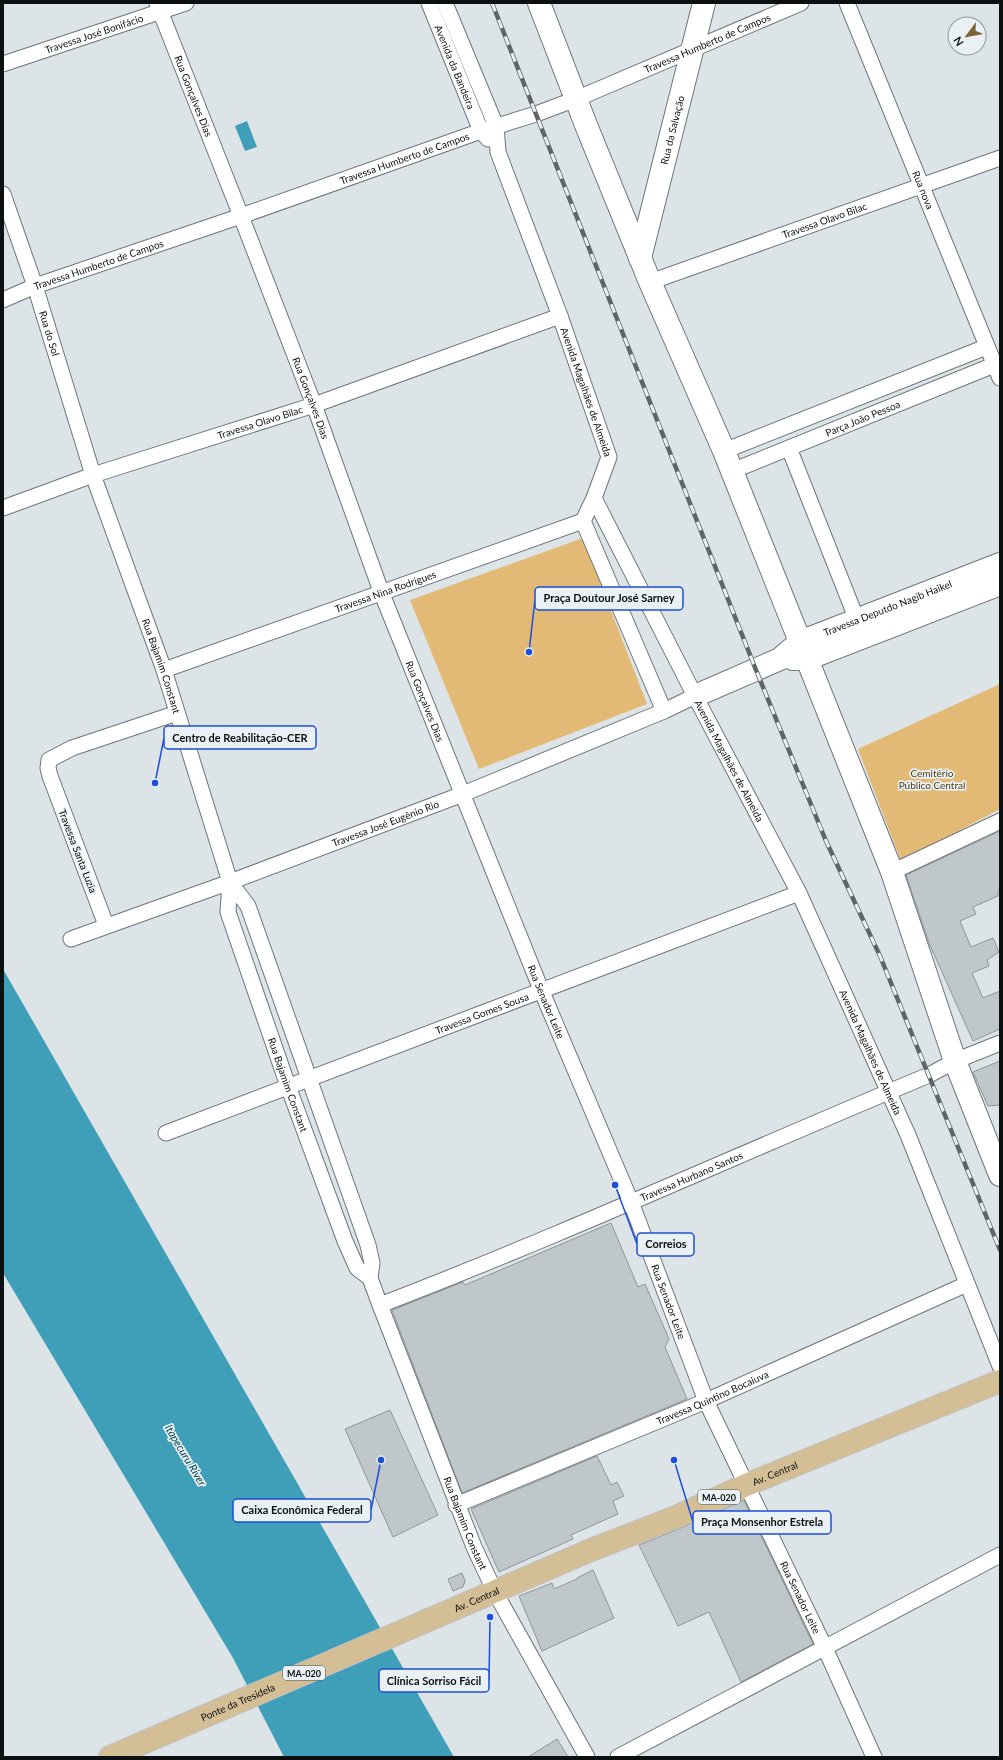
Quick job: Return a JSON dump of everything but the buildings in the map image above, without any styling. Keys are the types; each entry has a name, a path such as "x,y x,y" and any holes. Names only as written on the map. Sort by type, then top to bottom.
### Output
{"main road":[{"name":"Av. Central","path":"440,1615 591,1550 676,1517 746,1485 1000,1381"},
{"name":"Ponte da Tresidela","path":"110,1757 440,1615"}],"street":[{"name":"Travessa José Bonifácio","path":"3,64 159,7 186,3"},
{"name":"Avenida da Bandeira","path":"429,3 481,131"},
{"name":"Avenida da Bandeira","path":"445,3 496,126"},
{"path":"539,3 640,258 724,451 892,872 955,1061 1000,1175"},
{"name":"Rua da Salvação","path":"640,258 704,3"},
{"name":"Travessa Humberto de Campos","path":"3,300 35,286 242,216 481,131 536,114 576,99 801,3"},
{"name":"Rua nova","path":"847,3 997,372"},
{"name":"Rua Gonçalves Dias","path":"159,7 242,216 314,404 382,594 463,794"},
{"name":"Avenida Magalhães de Almeida","path":"496,126 498,152 560,316 609,457 594,498 695,696 799,893 908,1135 1000,1366"},
{"name":"Avenida Magalhães de Almeida","path":"481,131 498,152"},
{"name":"Travessa Olavo Bilac","path":"650,282 1000,158"},
{"name":"Rua do Sol","path":"3,194 35,286 94,475"},
{"name":"Travessa Olavo Bilac","path":"3,508 94,475 314,404 560,316"},
{"name":"Parça João Pessoa","path":"724,451 986,347"},
{"name":"Parça João Pessoa","path":"732,471 789,448 997,372"},
{"path":"789,448 857,620"},
{"name":"Rua Bajamim Constant","path":"94,475 164,670 230,882 248,906 368,1245 372,1263 370,1278 456,1505 495,1592 587,1757"},
{"path":"594,498 583,521 664,711"},
{"name":"Travessa Nina Rodrigues","path":"164,670 382,594 583,521"},
{"name":"Travessa Deputdo Nagib Haikel","path":"803,650 857,620 1000,564"},
{"name":"Travessa Deputdo Nagib Haikel","path":"695,696 803,650 1000,584"},
{"name":"Travessa José Eugênio Rio","path":"71,939 106,925 230,882 463,794 664,711 695,696"},
{"name":"Travessa Santa Luzia","path":"106,925 50,776 48,768 49,760 56,755 177,713"},
{"name":"Rua Senador Leite","path":"463,794 542,992 631,1202 706,1401 825,1648 874,1757"},
{"path":"892,872 1000,821"},
{"name":"Rua Bajamim Constant","path":"230,882 228,912 288,1086 345,1241 357,1268 370,1278"},
{"name":"Travessa Gomes Sousa","path":"166,1133 308,1078 542,992 799,893"},
{"name":"Travessa Hurbano Santos","path":"380,1305 442,1281 631,1202 929,1075 955,1061 1000,1043"},
{"name":"Travessa Quintino Bocaiuva","path":"456,1505 706,1401 967,1284"},
{"path":"618,1757 1000,1555"}],"green space":[{"path":"583,538 647,704 479,769 410,600"},
{"name":"Cemitério Público Central","path":"1000,684 1000,809 901,861 858,749"}],"water":[{"path":"247,121 257,147 245,151 235,126"},
{"name":"Itapecuru River","path":"3,969 454,1757 284,1757 233,1658 3,1273"}],"railway":[{"path":"492,3 756,670 826,841 880,956 1000,1250"}],"place":[{"name":"Praça Doutour José Sarney","path":"529,652"},
{"name":"Centro de Reabilitação-CER","path":"155,783"},
{"name":"Correios","path":"615,1185"},
{"name":"Caixa Econômica Federal","path":"381,1460"},
{"name":"Praça Monsenhor Estrela","path":"674,1460"},
{"name":"Clínica Sorriso Fácil","path":"490,1617"}]}
